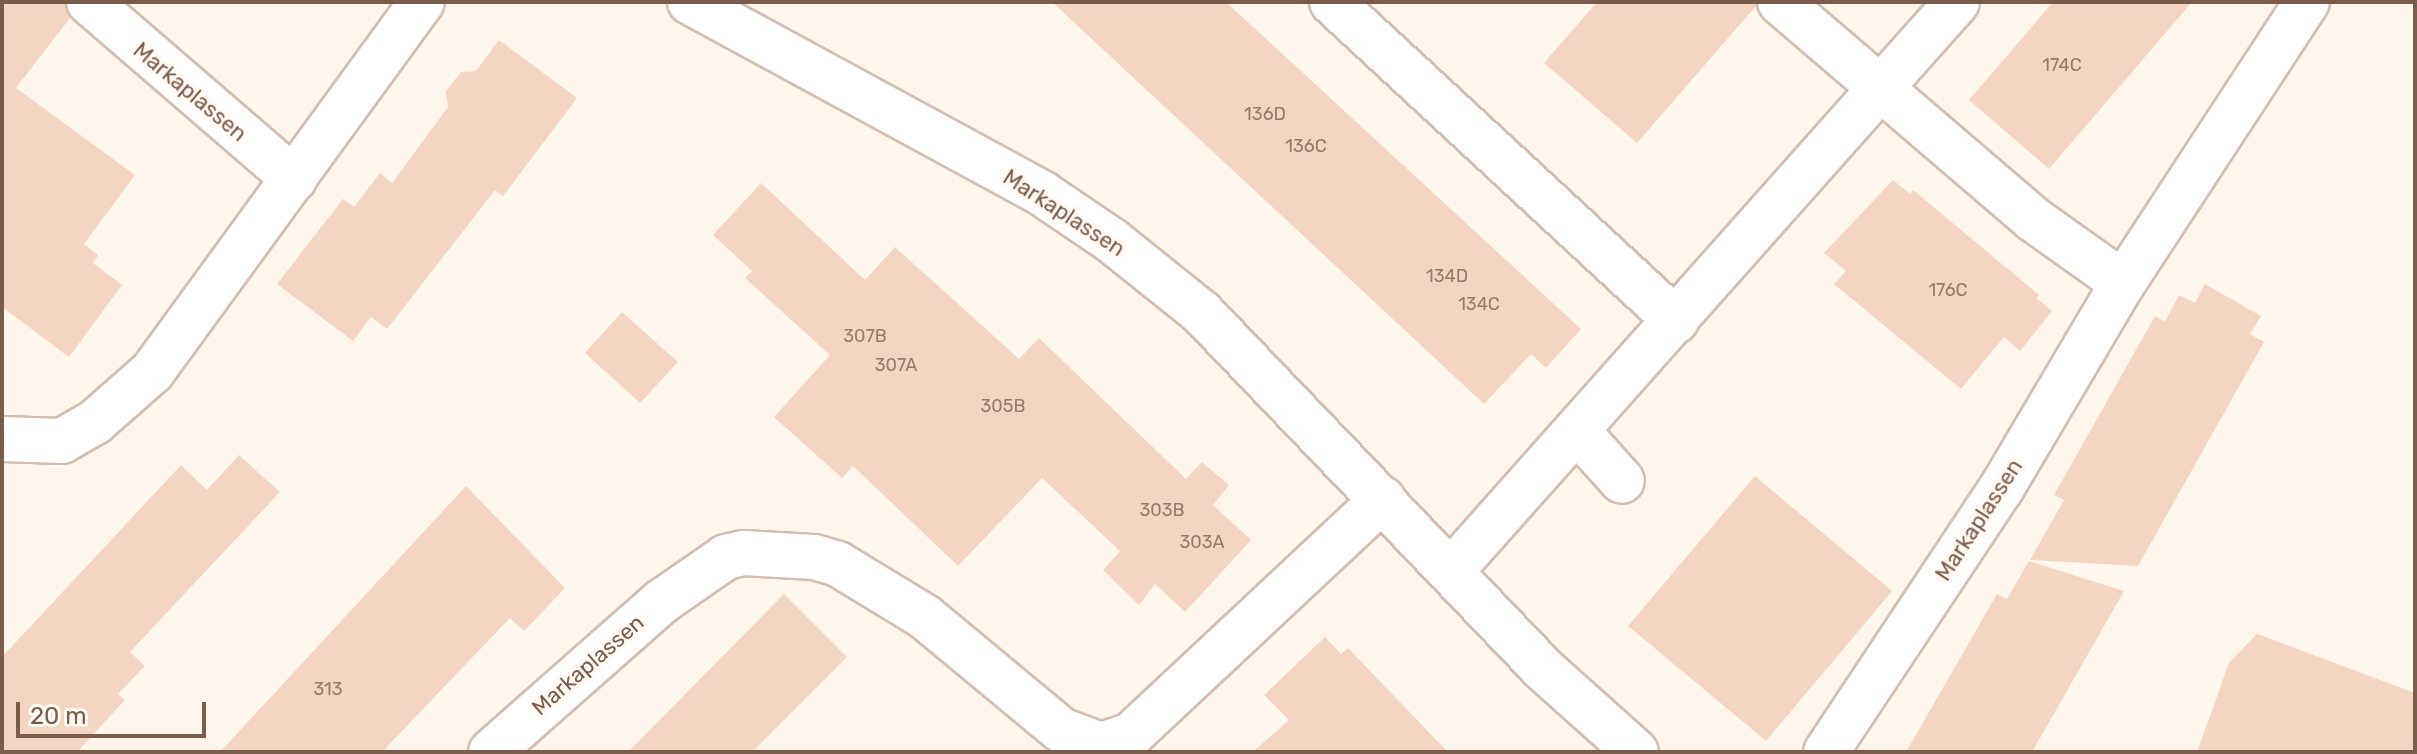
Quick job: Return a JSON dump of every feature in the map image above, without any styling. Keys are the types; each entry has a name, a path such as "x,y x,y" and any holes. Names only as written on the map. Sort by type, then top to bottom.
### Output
{"street":[{"name":"Markaplassen","path":"89,2 294,179"},
{"path":"2,439 62,441 95,422 152,372 422,2"},
{"name":"Markaplassen","path":"690,2 1029,187 1111,240 1202,313 1452,570 1541,667 1636,752"},
{"path":"1332,2 1676,321"},
{"path":"1780,2 2033,219 2123,283"},
{"path":"1452,570 1579,433 1957,2"},
{"name":"Markaplassen","path":"1826,752 2001,489 2123,283 2307,2"},
{"path":"1579,433 1622,481"},
{"name":"Markaplassen","path":"491,752 661,602 726,557 743,553 814,557 859,576 925,617 1061,730 1102,749 1131,735 1383,499"}],"building":[{"path":"2,2 65,2 70,18 16,88 135,175 84,244 98,255 93,263 122,285 69,357 2,307"},
{"path":"1052,2 1226,2 1581,329 1546,368 1531,354 1484,404"},
{"path":"1597,2 1756,2 1756,6 1637,143 1544,63"},
{"path":"2053,2 2192,2 2049,169 1969,100"},
{"path":"499,40 577,98 503,196 495,190 387,329 371,317 353,341 277,284 343,199 354,207 380,173 392,183 448,107 446,91 461,72 476,71"},
{"path":"1893,180 1910,194 1913,190 2039,295 2036,298 2052,311 2020,351 2004,337 1961,389 1834,284 1846,271 1824,253"},
{"path":"761,183 865,280 895,247 1019,359 1039,338 1186,479 1202,462 1229,485 1213,505 1251,540 1185,612 1155,584 1139,605 1103,570 1120,551 1042,478 958,566 853,466 842,478 774,417 830,355 745,278 752,271 713,235"},
{"path":"2205,284 2261,316 2250,334 2264,342 2138,566 2030,560 2064,500 2054,495 2155,316 2165,322 2179,295 2195,303"},
{"path":"622,312 678,362 640,403 585,353"},
{"path":"239,455 280,492 130,652 145,666 118,694 125,700 77,752 2,752 2,657 181,465 207,490"},
{"path":"1755,476 1892,591 1766,741 1628,626"},
{"path":"466,486 565,588 524,631 510,618 382,752 220,752"},
{"path":"2029,561 2124,591 2032,752 1906,752 1997,594 2007,599"},
{"path":"784,594 847,657 752,752 628,752"},
{"path":"2257,634 2415,693 2415,752 2197,752 2229,663"},
{"path":"1325,637 1341,654 1348,648 1448,752 1253,752 1289,720 1264,695"}]}
